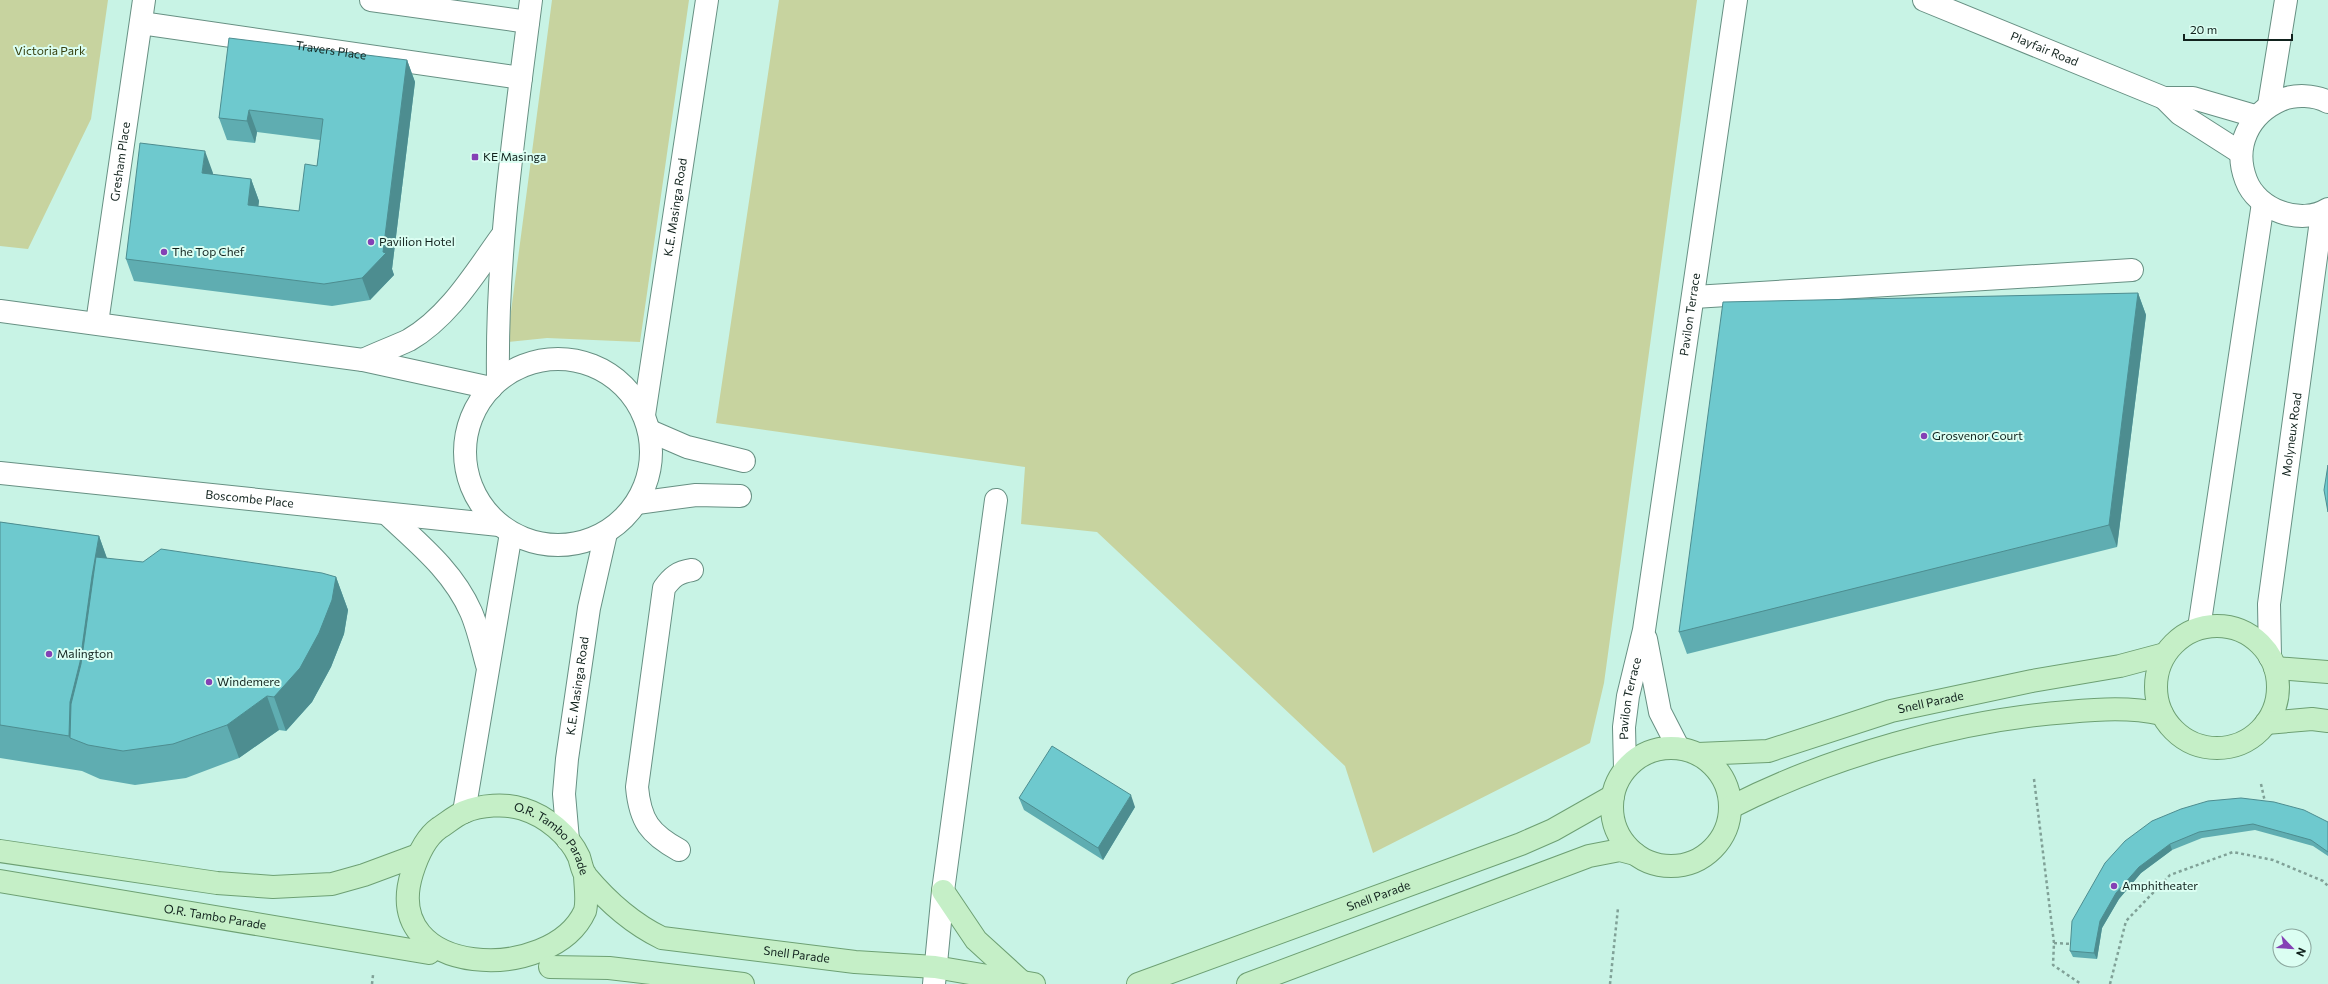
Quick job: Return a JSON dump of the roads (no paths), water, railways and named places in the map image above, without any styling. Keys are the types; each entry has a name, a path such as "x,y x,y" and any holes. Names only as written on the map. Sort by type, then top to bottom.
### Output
{"main road":[{"path":"2216,625 2232,627 2247,633 2261,644 2273,663 2278,682 2277,696 2273,710 2266,723 2254,735 2238,744 2220,748 2203,746 2186,739 2172,728 2162,714 2156,693 2157,673 2166,654 2184,636 2199,628 2216,625"},
{"name":"Snell Parade","path":"1698,754 1768,752 1890,711 2032,681 2120,666 2166,654"},
{"path":"2273,663 2328,672"},
{"path":"1731,807 1764,790 1843,760 1933,735 2014,717 2120,708 2162,714"},
{"path":"2266,723 2312,720 2328,721"},
{"name":"Snell Parade","path":"1248,984 1589,856 1620,850 1635,854 1651,863 1670,866 1688,864 1705,855 1719,842 1727,826 1731,807 1727,786 1716,767 1698,754 1678,747 1654,749 1634,760 1625,768 1613,796 1611,810 1615,827 1623,842 1635,854"},
{"name":"Snell Parade","path":"1138,984 1521,844 1553,830 1613,796"},
{"name":"O.R. Tambo Parade","path":"474,979 455,973 429,953 416,932 409,909 409,885 418,855 434,832 464,812 492,806 522,808 547,820 568,840 578,856 585,874 586,909 574,942 541,971 610,968 743,984"},
{"path":"0,851 217,883 273,887 332,884 364,875 418,855"},
{"name":"Snell Parade","path":"585,874 631,920 641,928 662,938 855,962 935,976 1028,983"},
{"name":"O.R. Tambo Parade","path":"0,881 429,953"},
{"path":"942,892 976,940 1028,983"}],"street":[{"name":"Gresham Place","path":"97,323 144,0"},
{"path":"371,0 528,22"},
{"path":"494,384 501,237 531,0"},
{"name":"K.E. Masinga Road","path":"647,423 707,0"},
{"name":"Pavilon Terrace","path":"1625,768 1624,727 1628,696 1644,630 1694,297 1736,0"},
{"name":"Playfair Road","path":"1924,0 2164,98 2193,98 2262,111"},
{"path":"2286,0 2262,111 2246,133 2241,153 2246,181 2263,203 2281,213 2302,216 2325,211"},
{"name":"Travers Place","path":"141,23 521,78"},
{"path":"2262,111 2287,98 2305,96 2328,102"},
{"name":"Playfair Road","path":"2164,98 2180,114 2241,153"},
{"path":"2199,628 2263,203"},
{"name":"Molyneux Road","path":"2273,663 2269,604 2325,211"},
{"path":"363,360 409,339 432,322 455,300 501,237"},
{"path":"1694,297 2132,270"},
{"path":"0,311 363,360 494,384"},
{"path":"568,358 592,364 614,376 631,393 647,423 652,456 647,480 637,503 623,520 606,533 583,542 558,546 534,543 505,529 479,502 467,474 465,443 474,413 494,384 519,367 543,359 568,358"},
{"path":"647,423 687,447 744,462"},
{"name":"Boscombe Place","path":"0,473 387,514 505,529"},
{"path":"637,503 696,495 740,496"},
{"path":"935,976 942,892 996,500"},
{"path":"387,514 449,574 462,594 472,613 489,672"},
{"path":"464,812 489,672 505,529"},
{"name":"K.E. Masinga Road","path":"568,840 564,794 567,759 589,608 606,533"},
{"path":"680,850 653,833 643,818 638,803 637,787 664,588 671,578 681,572 692,570"},
{"name":"Pavilon Terrace","path":"1644,630 1650,668 1660,712 1678,747"}],"place":[{"name":"KE Masinga","path":"475,157"},
{"name":"Pavilion Hotel","path":"371,242"},
{"name":"The Top Chef","path":"164,252"},
{"name":"Grosvenor Court","path":"1924,436"},
{"name":"Malington","path":"49,654"},
{"name":"Windemere","path":"209,682"},
{"name":"Amphitheater","path":"2114,886"}],"park label":[{"name":"Victoria Park","path":"50,51"}]}
